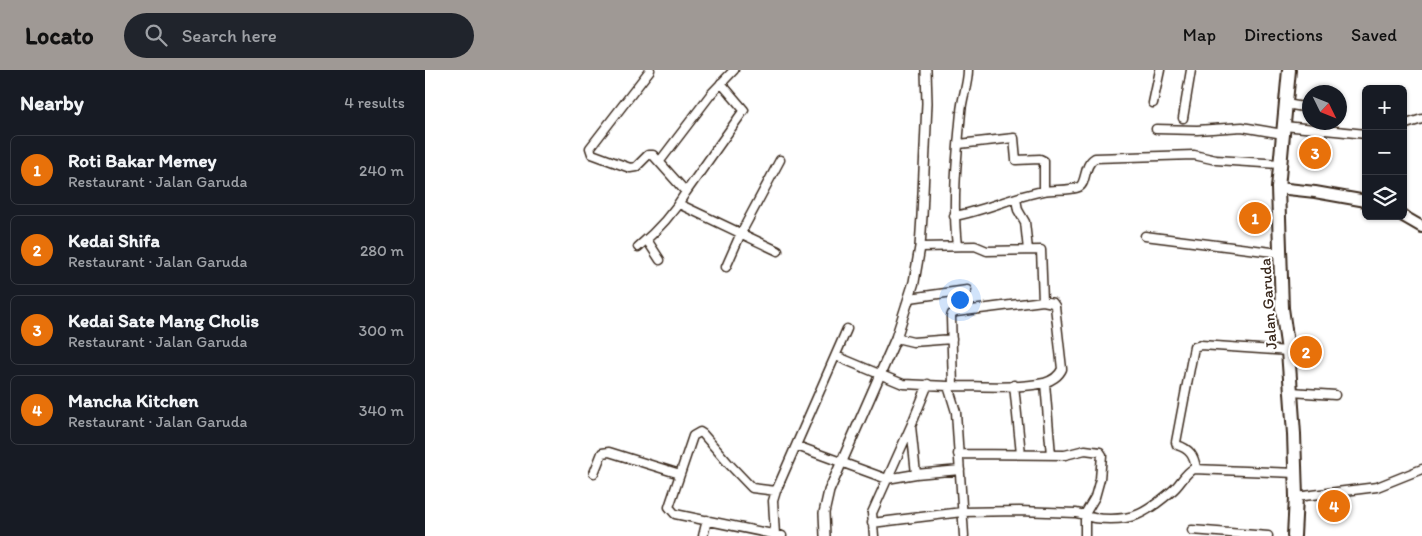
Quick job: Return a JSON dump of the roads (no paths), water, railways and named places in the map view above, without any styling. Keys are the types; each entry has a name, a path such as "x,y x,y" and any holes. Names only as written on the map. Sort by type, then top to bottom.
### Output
{"highway":[{"name":"Jalan Garuda","path":"1289,70 1278,188 1282,308 1288,351 1295,434 1296,497 1294,536"}],"main road":[{"path":"1278,188 1362,200"},
{"path":"1407,218 1422,227"}],"street":[{"path":"650,70 590,148 592,154 630,168 636,167 648,155 653,155 686,192"},
{"path":"660,161 711,94 734,70"},
{"path":"825,536 824,513 826,500 896,338 910,298 920,247 927,112 926,70"},
{"path":"957,246 954,216 961,109 967,86 968,70"},
{"path":"1153,103 1160,70"},
{"path":"1183,118 1191,70"},
{"path":"638,247 662,225 679,204 744,110 721,83"},
{"path":"1286,104 1302,107"},
{"path":"1407,124 1422,119"},
{"path":"1156,129 1197,130 1242,127 1362,134"},
{"path":"959,144 1014,138 1016,160 1040,159 1044,161 1044,191"},
{"path":"954,216 973,213 1044,191 1080,186 1087,166 1095,158 1194,155 1216,160 1280,164"},
{"path":"726,267 741,233 780,160"},
{"path":"1016,199 1018,210 1025,222 1028,250"},
{"path":"679,204 779,251"},
{"path":"1145,236 1280,252"},
{"path":"647,240 660,260"},
{"path":"920,247 975,246 987,250 1039,250 1042,252 1043,301"},
{"path":"910,298 967,290"},
{"path":"837,356 908,385 951,386 1045,383 1057,376 1062,369 1055,306 1053,303 1043,301 953,313 951,317 951,386 959,454 964,536"},
{"path":"776,491 752,488 703,434 699,432 693,436 670,501 670,510 675,514 779,535 773,502 776,491 837,356 847,329"},
{"path":"896,338 913,342 951,339"},
{"path":"1196,468 1193,455 1177,444 1194,347 1201,344 1288,351"},
{"path":"1045,383 1051,455"},
{"path":"874,536 872,513 928,384"},
{"path":"1014,385 1021,454"},
{"path":"1291,392 1335,395"},
{"path":"911,426 916,474"},
{"path":"797,446 887,479 960,470"},
{"path":"959,454 1071,455 1087,450 1098,451 1101,453 1098,487 1091,506 1085,514 1085,536"},
{"path":"594,474 602,454 609,452 680,474"},
{"path":"873,524 962,512 1019,511 1085,514 1091,517 1118,520 1135,516 1150,508 1173,490 1189,471 1196,468 1295,473"},
{"path":"1296,497 1377,487 1422,469"},
{"path":"703,536 707,520"},
{"path":"1192,530 1268,536"}],"place":[{"name":"Kedai Sate Mang Cholis","path":"1315,153"},
{"name":"Roti Bakar Memey","path":"1255,218"},
{"name":"Kedai Shifa","path":"1306,352"},
{"name":"Mancha Kitchen","path":"1334,506"}]}
